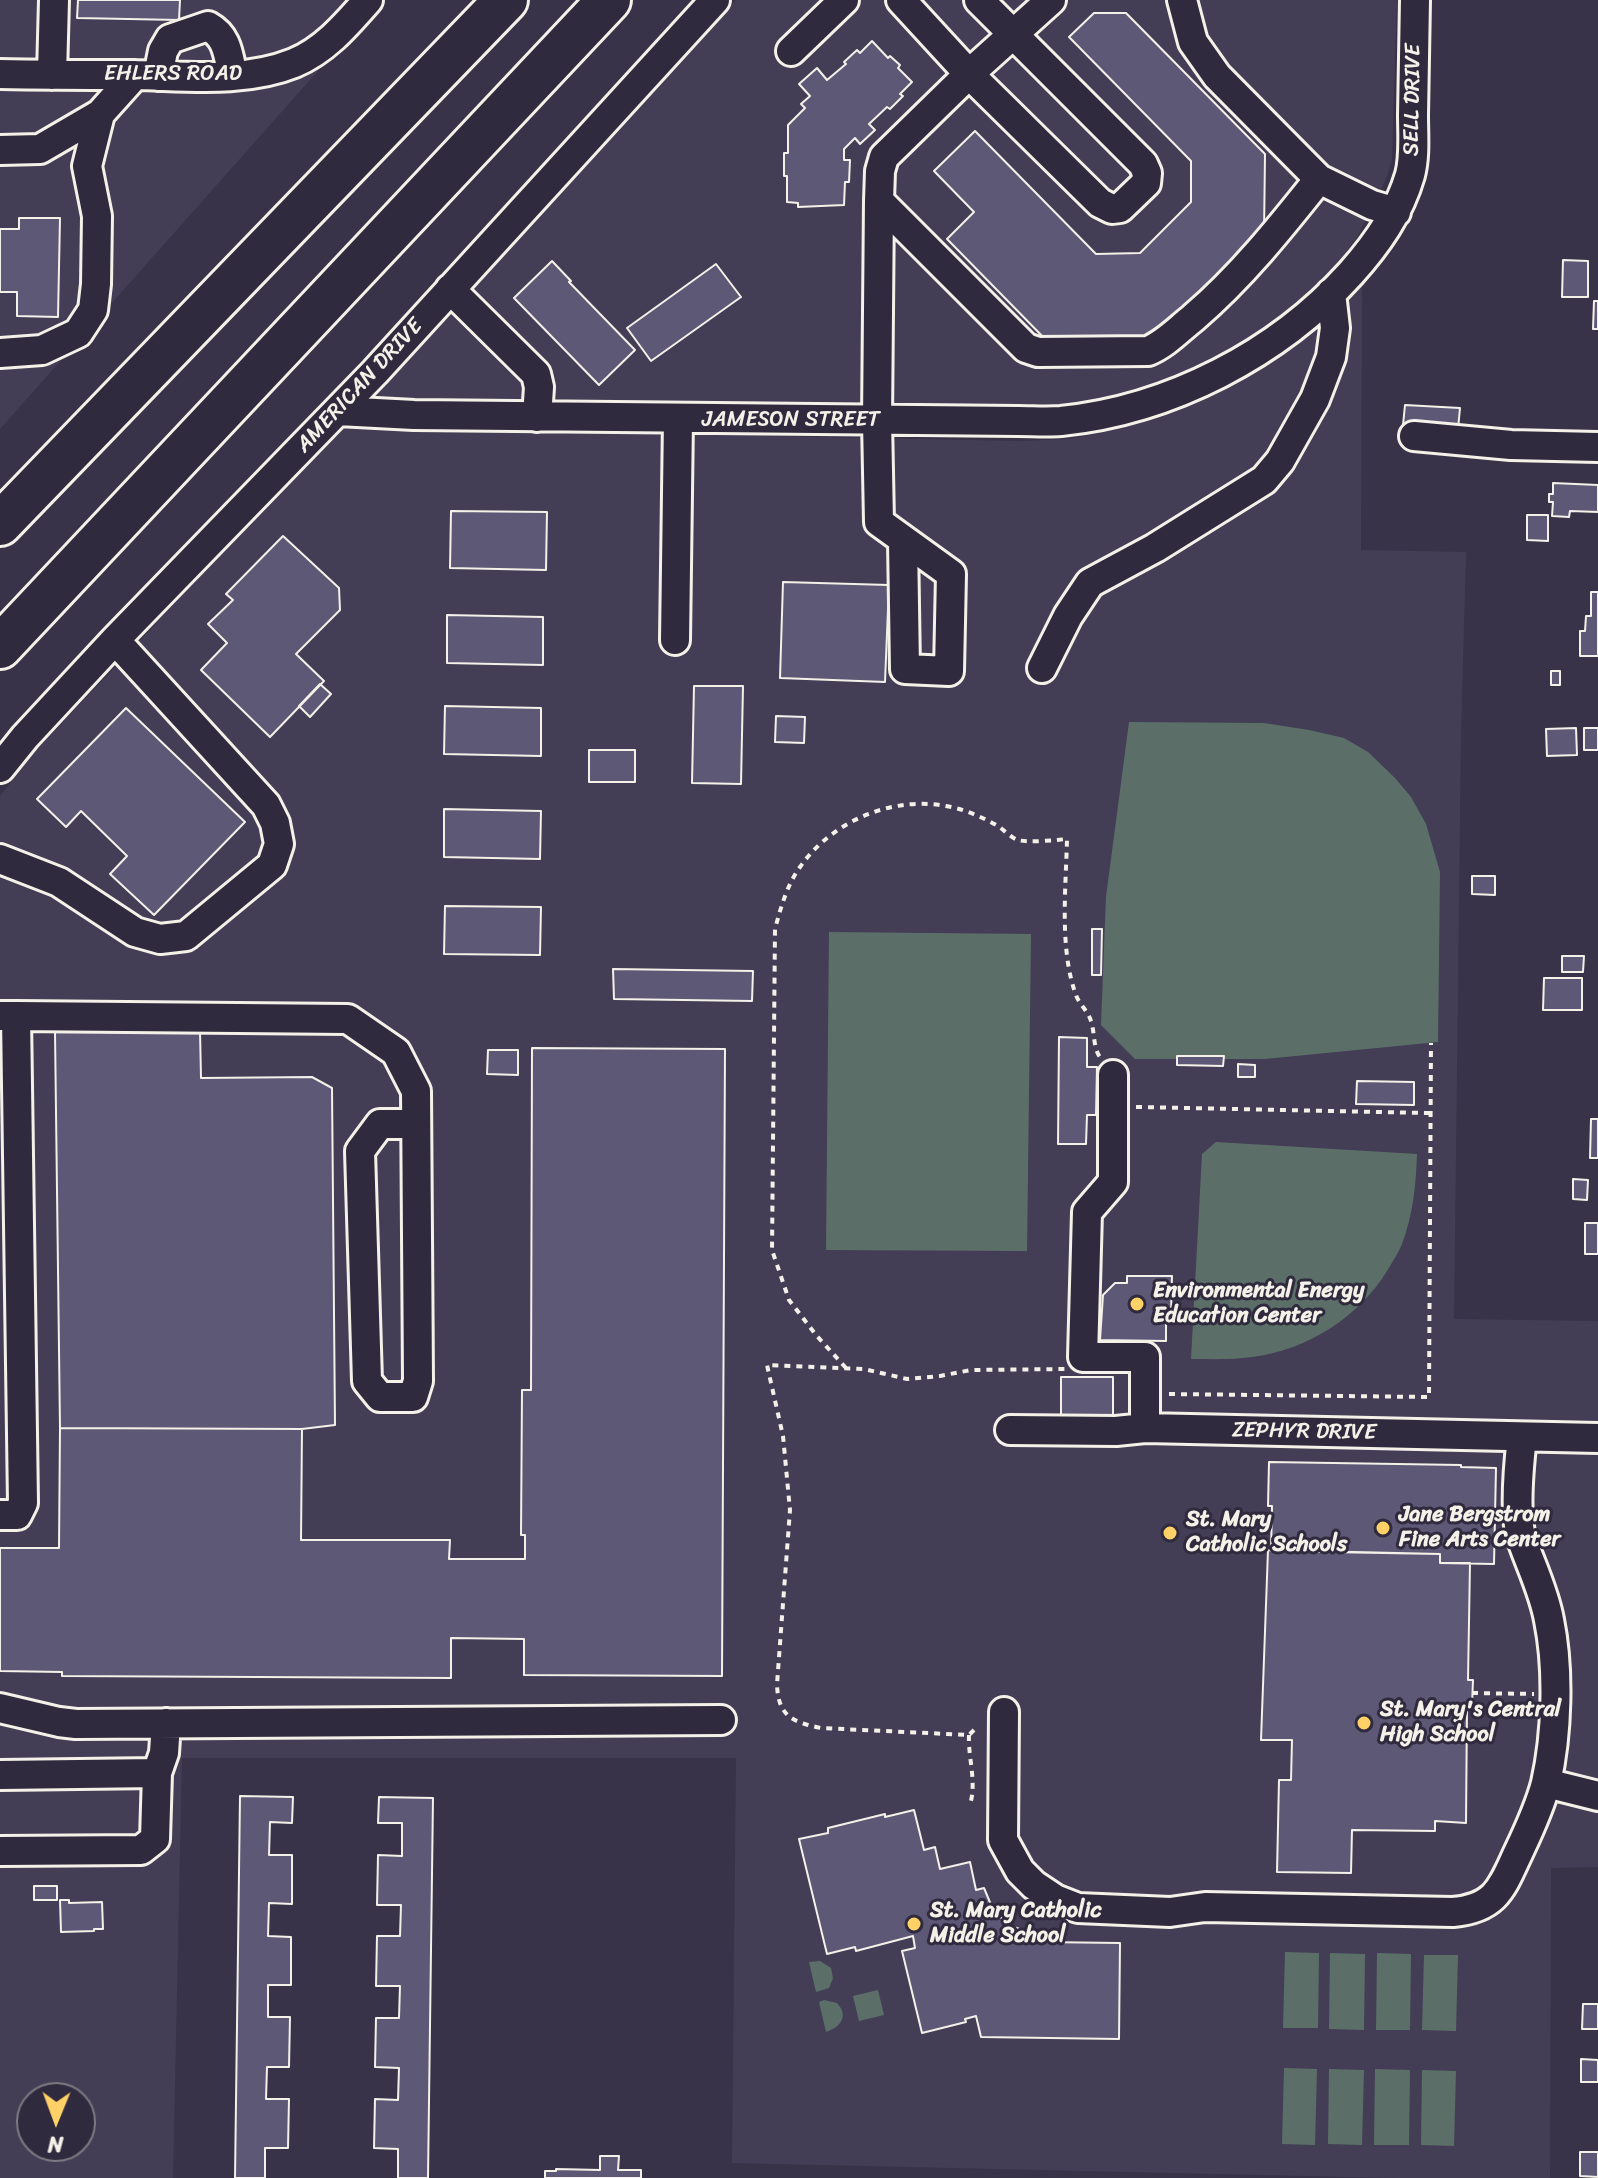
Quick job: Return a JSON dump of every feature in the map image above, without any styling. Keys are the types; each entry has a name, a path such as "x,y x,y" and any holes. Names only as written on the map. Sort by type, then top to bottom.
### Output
{"highway":[{"path":"0,524 506,0"},
{"path":"0,647 609,0"}],"street":[{"path":"52,75 54,0"},
{"name":"EHLERS ROAD","path":"0,74 233,76 271,71 319,50 368,0"},
{"name":"AMERICAN DRIVE","path":"0,768 115,640 338,411 715,0"},
{"path":"791,51 844,0"},
{"path":"901,0 969,74 1100,203 1112,209 1120,208 1146,183 1147,173 1143,164 979,0"},
{"path":"903,541 879,522 880,171 884,157 1051,0"},
{"path":"1182,0 1193,42 1217,76 1319,179 1372,205 1396,212"},
{"name":"SELL DRIVE","path":"1235,365 1313,312 1367,255 1396,212 1411,171 1415,0"},
{"path":"0,150 40,149 100,114 147,75 170,39 208,26 219,33 233,76"},
{"path":"0,353 42,350 54,345 78,333 93,310 97,216 87,166 100,114"},
{"path":"879,201 1026,348 1038,352 1148,351 1160,346 1214,300 1272,238 1319,179"},
{"path":"450,289 536,374 539,387 537,417"},
{"path":"1042,668 1068,616 1090,583 1155,548 1264,480 1280,461 1315,399 1331,357 1335,328 1331,293"},
{"name":"JAMESON STREET","path":"338,411 678,419 1060,421 1151,401 1235,365"},
{"path":"675,640 678,419"},
{"path":"1414,436 1511,445 1598,447"},
{"path":"0,859 59,882 135,932 160,939 186,936 272,865 279,844 275,823 266,805 115,640"},
{"path":"0,1515 17,1515 23,1503 8,1016 348,1019 396,1052 416,1091 418,1381 413,1397 380,1397 367,1381 360,1151 380,1124 416,1124"},
{"path":"1113,1075 1113,1182 1087,1212 1083,1357 1145,1357 1145,1428"},
{"name":"ZEPHYR DRIVE","path":"1010,1430 1116,1431 1145,1428 1598,1438"},
{"path":"1004,1712 1003,1840 1020,1871 1055,1899 1078,1908 1170,1912 1205,1907 1453,1912 1483,1905 1504,1883 1530,1829 1546,1783 1556,1700 1549,1618 1521,1537 1519,1467 1522,1437"},
{"path":"0,1708 76,1724 721,1720"},
{"path":"0,1851 141,1850 155,1839 157,1773 164,1753 166,1723"},
{"path":"0,1775 157,1773"},
{"path":"1546,1783 1598,1796"}],"path":[{"path":"846,1368 789,1300 772,1250 775,929 788,887 821,843 838,829 891,806 920,804 947,806 983,817 1018,840 1067,839 1065,943 1076,996 1091,1018 1096,1052 1113,1075"},
{"path":"1171,1394 1429,1397 1431,1043"},
{"path":"1113,1106 1430,1113"},
{"path":"969,1735 821,1728 800,1724 788,1716 779,1704 777,1684 790,1510 783,1436 767,1365 864,1369 907,1379 971,1370 1064,1370 1083,1357"},
{"path":"1472,1693 1545,1694"},
{"path":"971,1801 974,1786 969,1735 974,1730"}],"shaded area":[{"path":"0,0 381,0 0,429"},
{"path":"736,0 1397,0 1392,160 1386,179 1357,237 1336,266 1289,310 1239,345 1178,375 1122,395 1061,410 765,409 766,436 1020,441 1068,439 1106,432 1157,416 1225,388 1311,329 1362,282 1361,550 1466,552 1454,1319 1598,1321 1598,1867 1551,1868 1550,2178 1394,2178 732,2163 736,1758 182,1758 173,2178 0,2178 0,796 32,755 436,326"}],"green space":[{"path":"1129,722 1264,723 1309,730 1344,738 1368,752 1395,778 1411,797 1426,824 1440,872 1438,1042 1265,1059 1135,1059 1101,1025 1106,897"},
{"path":"829,932 1031,934 1027,1251 826,1250"},
{"path":"1216,1142 1417,1154 1409,1222 1400,1248 1387,1271 1346,1317 1311,1339 1272,1353 1244,1358 1191,1359 1202,1154"},
{"path":"1285,1952 1319,1953 1318,2028 1283,2028"},
{"path":"1330,1953 1365,1954 1364,2030 1329,2029"},
{"path":"1377,1953 1411,1954 1410,2030 1376,2030"},
{"path":"1424,1955 1458,1955 1456,2031 1422,2030"},
{"path":"820,1961 831,1968 833,1978 829,1988 816,1992 809,1962"},
{"path":"878,1990 884,2015 859,2021 853,1996"},
{"path":"819,2002 837,2003 843,2017 836,2027 826,2032"},
{"path":"1284,2068 1317,2069 1315,2145 1282,2144"},
{"path":"1329,2069 1364,2070 1362,2145 1328,2144"},
{"path":"1375,2069 1410,2070 1409,2145 1374,2145"},
{"path":"1422,2070 1456,2071 1454,2146 1421,2145"}],"building":[{"path":"78,0 180,0 179,20 77,18"},
{"path":"1094,13 1126,13 1265,154 1264,235 1153,345 1049,343 947,239 974,212 934,171 975,131 1096,254 1140,253 1191,202 1191,161 1069,37"},
{"path":"872,41 888,58 890,56 900,65 898,68 912,82 890,109 887,107 869,124 875,130 860,144 855,138 844,149 844,160 850,160 844,205 798,207 798,203 787,202 784,153 788,153 788,125 805,108 801,104 810,96 799,84 817,68 827,80 857,50 860,53"},
{"path":"19,218 60,218 58,317 17,316 17,292 0,292 0,229 19,229"},
{"path":"1563,260 1588,261 1588,297 1562,297"},
{"path":"552,261 635,350 599,385 514,298"},
{"path":"716,264 741,297 651,361 627,328"},
{"path":"1594,301 1598,301 1598,329 1593,329"},
{"path":"1405,405 1460,408 1458,429 1403,425"},
{"path":"1553,483 1598,485 1598,512 1570,511 1569,517 1552,516 1553,502 1549,502 1549,494 1553,494"},
{"path":"451,511 547,512 546,570 450,568"},
{"path":"1527,515 1548,515 1548,541 1527,540"},
{"path":"283,536 339,588 340,610 296,654 324,681 270,737 201,670 227,643 208,624 233,600 226,594"},
{"path":"783,582 889,585 885,682 780,678"},
{"path":"1591,592 1598,592 1598,656 1580,656 1580,631 1585,631 1586,616 1591,616"},
{"path":"447,615 543,617 543,665 447,663"},
{"path":"1551,671 1560,671 1560,685 1551,685"},
{"path":"320,684 331,694 310,717 299,706"},
{"path":"694,686 743,686 741,784 692,783"},
{"path":"445,706 541,708 541,756 444,754"},
{"path":"126,708 245,822 154,915 110,874 127,856 81,811 66,827 37,799"},
{"path":"776,716 805,717 804,743 775,742"},
{"path":"1576,728 1577,755 1547,756 1546,729"},
{"path":"1584,728 1598,728 1598,750 1584,750"},
{"path":"589,750 635,750 635,782 589,782"},
{"path":"444,809 541,811 540,859 444,857"},
{"path":"1472,876 1495,876 1495,895 1472,894"},
{"path":"445,906 541,907 540,955 444,954"},
{"path":"1092,929 1102,929 1101,975 1092,975"},
{"path":"1562,956 1584,956 1583,972 1562,972"},
{"path":"613,969 753,971 752,1001 614,999"},
{"path":"1544,978 1582,978 1582,1010 1543,1010"},
{"path":"200,1031 201,1078 312,1077 332,1088 335,1425 302,1429 60,1428 55,1032"},
{"path":"1059,1037 1087,1038 1087,1067 1097,1067 1096,1115 1087,1115 1086,1144 1058,1144"},
{"path":"532,1048 725,1049 722,1676 524,1675 524,1639 451,1638 451,1678 62,1676 62,1672 0,1671 0,1548 59,1548 60,1428 302,1429 301,1540 450,1540 449,1559 525,1559 525,1535 521,1535 522,1390 531,1390"},
{"path":"488,1050 518,1050 518,1075 487,1074"},
{"path":"1177,1056 1224,1056 1223,1066 1177,1065"},
{"path":"1238,1064 1255,1065 1255,1077 1238,1077"},
{"path":"1357,1081 1414,1082 1414,1105 1356,1104"},
{"path":"1591,1119 1598,1119 1598,1158 1590,1158"},
{"path":"1573,1179 1588,1180 1587,1200 1573,1199"},
{"path":"1585,1223 1598,1223 1598,1254 1585,1254"},
{"name":"Environmental Energy Education Center","path":"1127,1276 1172,1276 1171,1315 1166,1315 1166,1341 1100,1340 1103,1295 1115,1283 1127,1283"},
{"path":"1061,1377 1113,1377 1113,1420 1061,1419"},
{"name":"Jane Bergstrom Fine Arts Center","path":"1269,1462 1496,1468 1494,1564 1440,1563 1440,1554 1271,1551"},
{"name":"St. Mary's Central High School","path":"1268,1550 1440,1554 1440,1563 1470,1563 1468,1680 1473,1680 1472,1706 1467,1706 1466,1823 1435,1821 1435,1831 1352,1830 1351,1873 1277,1872 1279,1780 1291,1780 1292,1740 1261,1740"},
{"path":"240,1796 293,1797 292,1823 270,1822 269,1855 292,1855 292,1904 269,1903 268,1936 291,1937 291,1985 268,1985 268,2017 290,2017 289,2067 267,2067 266,2099 289,2099 288,2148 265,2148 265,2178 235,2178"},
{"path":"379,1797 433,1798 428,2178 398,2178 398,2149 374,2148 375,2099 398,2100 399,2068 375,2067 376,2018 399,2018 400,1986 376,1986 377,1936 400,1936 401,1905 377,1905 378,1855 402,1856 402,1823 378,1823"},
{"name":"St. Mary Catholic Middle School","path":"914,1810 924,1850 935,1847 940,1869 970,1862 976,1890 984,1888 994,1912 1011,1926 1042,1934 1042,1942 1120,1943 1119,2039 981,2037 976,2016 965,2019 966,2022 922,2033 902,1951 915,1948 913,1936 856,1951 855,1947 827,1954 799,1839 828,1833 828,1828"},
{"path":"34,1886 57,1886 57,1900 34,1900"},
{"path":"60,1900 69,1900 69,1903 102,1902 103,1929 61,1932"},
{"path":"1583,2004 1598,2004 1598,2029 1582,2029"},
{"path":"1581,2059 1598,2060 1598,2082 1581,2082"},
{"path":"1580,2152 1598,2152 1598,2177 1580,2176"},
{"path":"600,2156 619,2156 618,2170 641,2170 641,2178 545,2178 545,2171 556,2169 600,2170"}],"place":[{"name":"Environmental Energy Education Center","path":"1137,1304"},
{"name":"Jane Bergstrom Fine Arts Center","path":"1383,1528"},
{"name":"St. Mary Catholic Schools","path":"1170,1533"},
{"name":"St. Mary's Central High School","path":"1364,1723"},
{"name":"St. Mary Catholic Middle School","path":"914,1924"}]}
